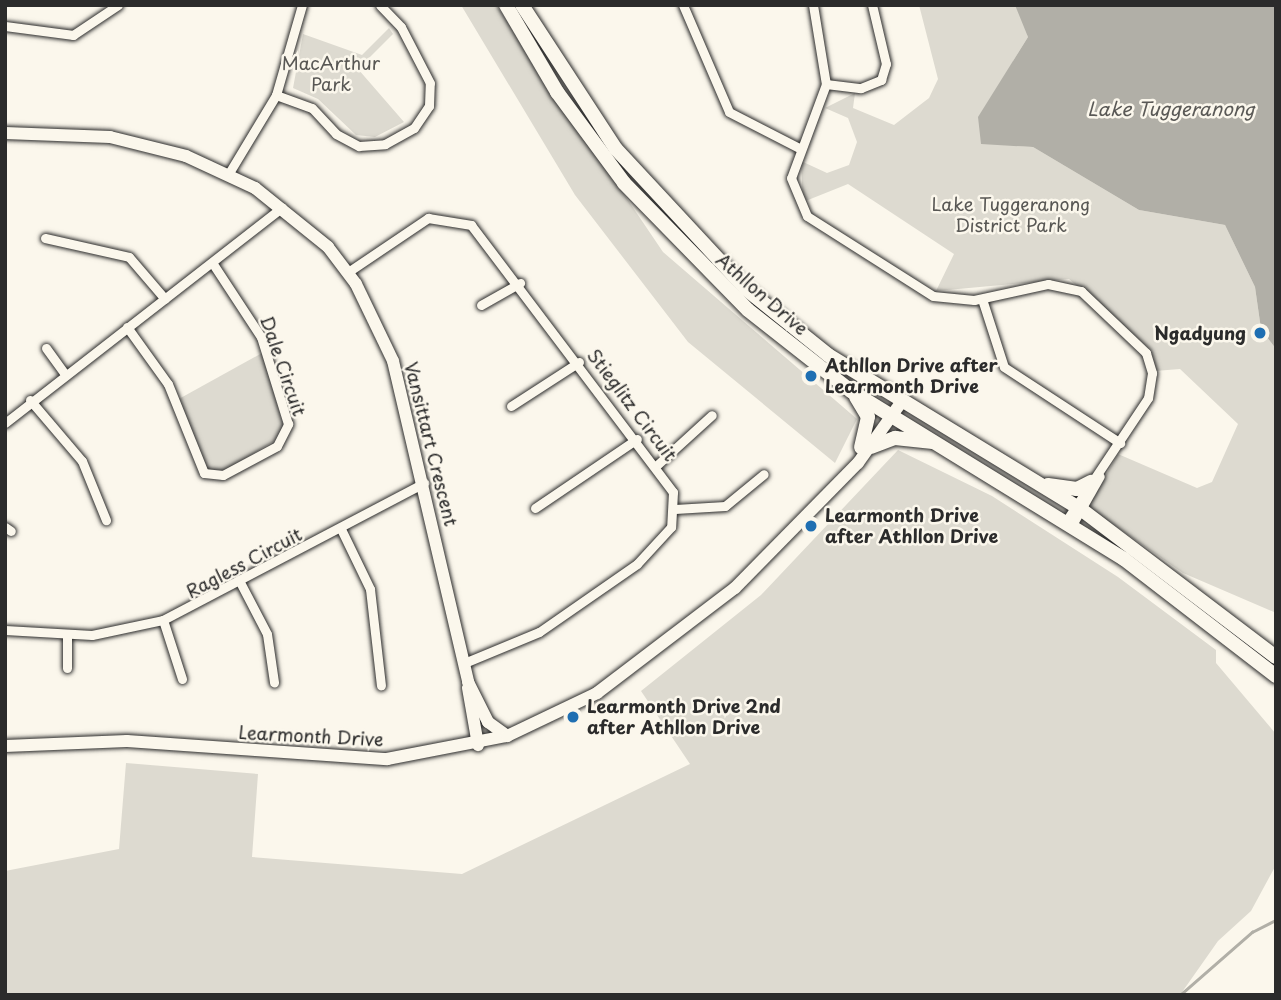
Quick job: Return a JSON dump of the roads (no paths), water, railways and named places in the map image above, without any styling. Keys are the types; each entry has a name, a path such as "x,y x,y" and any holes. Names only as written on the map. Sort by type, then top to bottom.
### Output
{"main road":[{"name":"Athllon Drive","path":"506,5 557,92 656,219 748,310 851,391 1069,523 1181,600 1276,676"},
{"name":"Athllon Drive","path":"522,5 587,109 679,223 791,326 902,401 1079,508 1276,657"},
{"path":"851,391 868,417 866,447 895,438 935,442"},
{"path":"1037,482 1063,489 1095,478"}],"street":[{"path":"5,26 73,35 118,5"},
{"path":"229,173 276,95 302,5"},
{"path":"276,95 312,108 336,134 359,146 385,144 414,128 429,106 430,83 401,27 380,5"},
{"path":"683,5 729,112 801,149"},
{"path":"813,5 826,84 791,183 807,216 918,290 949,300 982,299 1048,284 1068,287 1093,299 1133,335 1149,359 1151,386 1121,443 1095,478 1069,523"},
{"path":"826,84 861,88 881,80 886,64 872,5"},
{"name":"Vansittart Crescent","path":"5,133 110,137 229,173 282,207 348,272 393,361 425,483 468,682 471,723 478,746"},
{"path":"5,423 64,373 213,264 282,207"},
{"name":"Stieglitz Circuit","path":"348,272 417,223 440,216 481,233 657,465 675,509"},
{"path":"45,238 129,257 165,299"},
{"name":"Dale Circuit","path":"128,327 168,384 204,473 223,475 276,446 288,424 261,337 213,264"},
{"path":"481,305 520,283"},
{"path":"982,299 1004,367 1121,443"},
{"path":"46,348 64,373"},
{"path":"511,406 579,362"},
{"path":"30,400 82,461 106,520"},
{"name":"Learmonth Drive","path":"5,746 127,741 371,759 478,746 507,736 597,693 691,625 777,549 851,468 902,401"},
{"path":"657,465 712,415"},
{"path":"536,508 637,439"},
{"path":"464,663 539,632 616,579 665,538 675,509 725,506 764,474"},
{"name":"Ragless Circuit","path":"5,631 67,636 163,621 241,584 425,483"},
{"path":"341,529 370,589 381,685"},
{"path":"241,584 267,634 274,682"},
{"path":"163,621 182,679"},
{"path":"67,636 68,668"},
{"name":"Vansittart Crescent","path":"468,682 488,722 507,736"},
{"path":"455,749 471,723"}],"water":[{"name":"Lake Tuggeranong","path":"1015,5 1276,5 1276,349 1261,329 1255,287 1225,225 1139,210 1033,147 981,144 978,117 1028,37"}],"waterway":[{"path":"1180,995 1252,932 1276,920"}],"place":[{"name":"Ngadyung","path":"1260,333"},
{"name":"Athllon Drive after Learmonth Drive","path":"811,376"},
{"name":"Learmonth Drive after Athllon Drive","path":"811,526"},
{"name":"Learmonth Drive 2nd after Athllon Drive","path":"573,717"}],"park label":[{"name":"MacArthur Park","path":"331,74"},
{"name":"Lake Tuggeranong District Park","path":"1011,215"}]}
